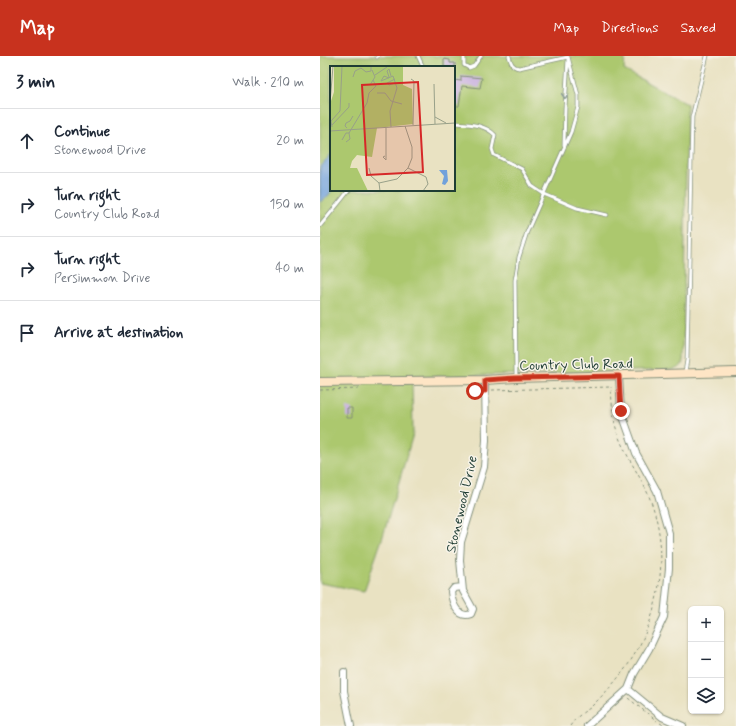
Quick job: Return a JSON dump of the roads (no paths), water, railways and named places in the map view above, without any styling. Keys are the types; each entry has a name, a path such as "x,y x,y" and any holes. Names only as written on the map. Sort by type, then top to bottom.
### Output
{"street":[{"name":"Country Club Road","path":"320,382 485,380 736,372"},
{"path":"588,726 626,691 649,649 664,617 669,568 669,533 657,491 636,453 621,411 619,376"},
{"name":"Stonewood Drive","path":"462,586 454,588 451,592 451,600 456,609 461,614 466,616 471,614 473,609 463,591 460,565 462,542 484,467 486,440 485,380"},
{"path":"344,672 344,691 352,726"},
{"path":"626,691 662,717 683,726"}],"lane":[{"path":"418,56 422,66"},
{"path":"464,56 464,65 469,68 474,66 481,56"},
{"path":"509,56 514,67 519,68 568,56"},
{"path":"516,378 515,280 519,258 527,232 564,147 575,120 578,107 578,95 568,56"},
{"path":"564,147 568,56"},
{"path":"684,373 687,360 692,117 707,56"},
{"path":"455,122 486,127 494,133 495,135 492,149 494,156 522,169 532,186 544,194 577,208 607,215"},
{"path":"320,226 348,191"}],"water":[{"path":"330,155 330,191 331,191 328,196 320,202 320,168"}]}
